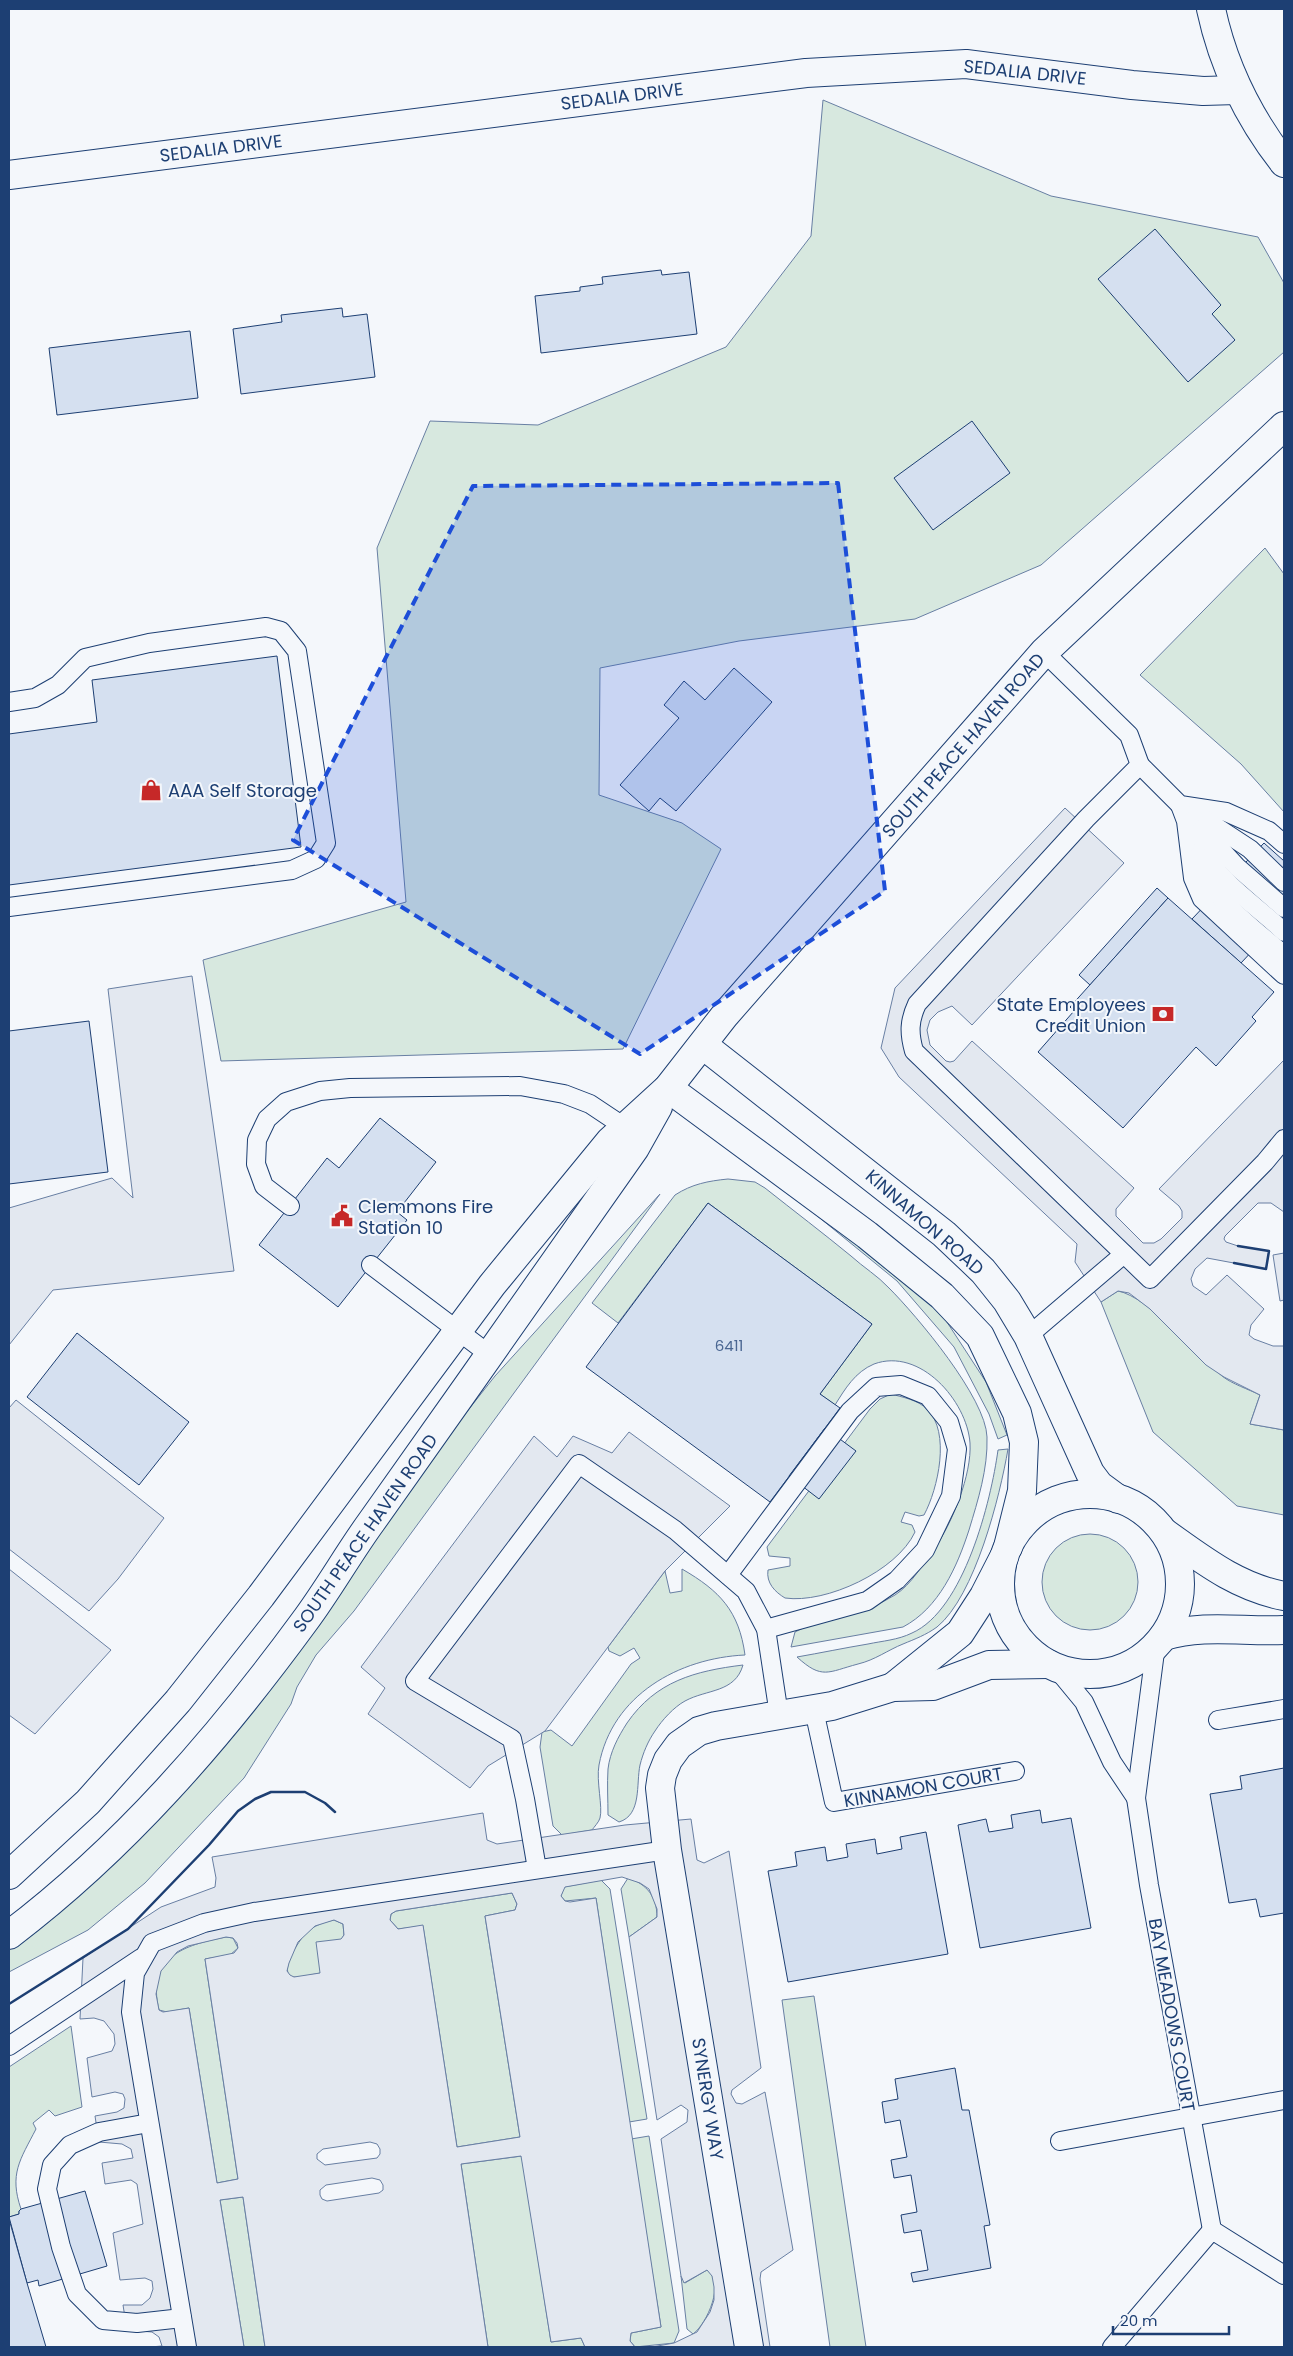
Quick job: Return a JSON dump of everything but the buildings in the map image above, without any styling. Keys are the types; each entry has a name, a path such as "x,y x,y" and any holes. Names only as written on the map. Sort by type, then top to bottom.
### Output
{"main road":[{"path":"1211,9 1237,90 1268,142 1284,163"},
{"name":"SEDALIA DRIVE","path":"9,176 806,73 966,64 1132,85 1203,91 1237,90"},
{"name":"SOUTH PEACE HAVEN ROAD","path":"9,1935 47,1906 108,1852 173,1786 304,1623 356,1544 490,1355 633,1132 725,1015 1044,652 1284,426"},
{"name":"KINNAMON ROAD","path":"703,1045 857,1164 958,1246 998,1290 1028,1336 1085,1464 1100,1485 1118,1499 1143,1512 1162,1531 1216,1570 1258,1589 1284,1596"},
{"name":"KINNAMON ROAD","path":"668,1088 874,1241 942,1296 980,1336 1017,1413 1024,1442 1022,1491 1006,1552 1000,1593 1007,1618 1020,1642 1033,1654 1052,1666 1082,1674 1117,1670 1141,1658 1160,1640 1178,1606 1180,1587 1176,1558 1162,1531"},
{"name":"SOUTH PEACE HAVEN ROAD","path":"9,1875 88,1802 178,1701 261,1596 492,1285 610,1141 633,1132"},
{"name":"KINNAMON ROAD","path":"1006,1552 1027,1521 1054,1502 1086,1495 1118,1499"},
{"path":"893,1687 960,1633 984,1596 1006,1552"},
{"name":"KINNAMON ROAD","path":"1160,1640 1201,1629 1284,1630"},
{"path":"667,1850 660,1782 668,1760 676,1749 693,1735 706,1728 814,1710 893,1687 932,1686 990,1665 1052,1666"},
{"name":"SYNERGY WAY","path":"667,1850 749,2347"}],"lane":[{"path":"9,702 35,698 58,685 85,658 149,642 266,627 281,632 298,651 326,843 316,859 292,870 9,907"},
{"path":"1044,652 1129,735 1140,765 1194,819 1237,867 1284,908"},
{"path":"1140,765 1086,819 918,1004 910,1018 914,1051 1150,1280 1265,1162 1284,1139"},
{"path":"1180,805 1226,812 1269,831 1284,844"},
{"path":"1180,805 1209,821 1250,849 1284,882"},
{"path":"1180,805 1189,818 1202,869 1212,889 1284,955"},
{"path":"1180,805 1186,821 1193,878 1202,899 1284,975"},
{"path":"1194,819 1202,833 1212,863 1217,870 1284,932"},
{"path":"290,1206 264,1186 256,1164 257,1140 267,1119 286,1102 320,1091 388,1087 520,1086 564,1094 590,1104 633,1132"},
{"path":"1028,1336 1124,1254"},
{"path":"371,1265 457,1332 490,1355"},
{"path":"728,1576 850,1411 876,1387 901,1385 928,1396 949,1422 957,1449 951,1496 925,1550 897,1580 867,1601 766,1629"},
{"path":"538,1869 512,1739 415,1680 579,1464 675,1530 746,1590 766,1629 779,1716"},
{"name":"BAY MEADOWS COURT","path":"1160,1640 1136,1798 1189,2116 1212,2230"},
{"name":"BAY MEADOWS COURT","path":"1052,1666 1084,1702 1112,1762 1136,1798"},
{"path":"1218,1720 1284,1709"},
{"name":"KINNAMON COURT","path":"814,1710 834,1802 1015,1770"},
{"path":"187,2347 131,2012 135,1973 152,1943 204,1923 246,1914 667,1850"},
{"path":"9,2046 144,1956"},
{"path":"1060,2141 1284,2100"},
{"path":"149,2122 99,2132 70,2145 52,2165 47,2189 61,2247 77,2294 103,2320 136,2323 182,2318"},
{"path":"1112,2347 1212,2230 1284,2275"}],"highlighted area":[{"path":"838,483 885,891 640,1054 293,840 473,486"}],"shaded area":[{"path":"823,100 1051,196 1258,237 1284,283 1284,352 1041,565 915,619 739,641 600,668 599,795 682,823 721,849 623,1049 221,1061 203,960 406,902 377,548 430,421 538,425 726,347 811,236"},
{"path":"1265,548 1284,574 1284,812 1241,764 1140,675"},
{"path":"1065,808 1124,863 972,1025 952,1006 938,1012 930,1020 927,1030 930,1045 946,1061 950,1062 954,1061 972,1041 1134,1188 1116,1209 1116,1216 1143,1243 1154,1243 1161,1239 1182,1218 1182,1211 1179,1206 1159,1189 1284,1060 1284,1212 1271,1203 1258,1203 1224,1239 1226,1242 1238,1246 1269,1251 1266,1269 1207,1258 1195,1269 1191,1279 1193,1286 1206,1295 1227,1275 1264,1309 1251,1325 1249,1335 1254,1339 1273,1346 1284,1346 1284,1430 1250,1424 1260,1395 1224,1377 1206,1365 1150,1309 1129,1293 1118,1291 1101,1302 1075,1262 1077,1244 899,1077 881,1048 895,988"},
{"path":"192,976 234,1271 53,1290 9,1345 9,1208 112,1178 133,1198 108,989"},
{"path":"728,1179 755,1182 765,1188 885,1284 916,1318 948,1358 975,1401 984,1421 987,1449 982,1484 959,1558 937,1598 916,1619 903,1627 791,1647 795,1632 873,1606 901,1591 912,1580 941,1539 960,1498 968,1469 970,1443 967,1427 960,1411 938,1381 924,1370 908,1363 891,1361 867,1367 851,1382 835,1405 820,1394 872,1324 708,1203 618,1323 592,1303 675,1195 700,1184"},
{"path":"777,1183 917,1288 943,1316 986,1382 1007,1435 998,1439 989,1414 954,1347 897,1281"},
{"path":"660,1194 354,1611 316,1655 297,1687 291,1704 244,1778 145,1883 88,1930 9,1972 9,1946 107,1868 495,1376"},
{"path":"1284,1253 1284,1300 1280,1301 1273,1255"},
{"path":"1118,1291 1130,1295 1158,1315 1226,1379 1260,1395 1250,1424 1284,1430 1284,1515 1237,1506 1153,1432 1101,1302"},
{"path":"891,1394 910,1399 927,1409 934,1419 939,1432 940,1461 934,1491 924,1515 919,1516 905,1512 901,1522 912,1525 915,1532 906,1546 893,1560 877,1572 859,1582 820,1596 785,1598 772,1587 768,1579 768,1570 790,1566 790,1558 769,1556 767,1547 870,1409 880,1399"},
{"path":"16,1400 164,1518 118,1579 89,1611 9,1549 9,1408"},
{"path":"629,1432 730,1506 665,1571 545,1731 488,1766 470,1788 368,1714 385,1688 361,1667 534,1436 557,1457 573,1436 612,1453"},
{"path":"1008,1449 999,1492 984,1544 963,1593 951,1612 937,1627 925,1635 897,1646 870,1660 832,1671 826,1672 813,1669 797,1657 890,1640 912,1633 930,1621 946,1602 972,1552 989,1497 998,1450"},
{"path":"1090,1534 1108,1538 1124,1548 1134,1564 1138,1582 1134,1600 1124,1616 1108,1626 1090,1630 1072,1626 1056,1616 1046,1600 1042,1582 1046,1564 1056,1548 1072,1538"},
{"path":"9,1569 111,1650 35,1734 9,1715"},
{"path":"682,1569 707,1586 726,1604 738,1626 745,1655 720,1658 696,1664 673,1673 652,1685 634,1700 618,1719 606,1740 599,1765 598,1778 601,1813 599,1821 592,1830 562,1835 553,1826 540,1747 542,1732 551,1730 572,1746 631,1664 640,1658 634,1648 620,1656 609,1651 608,1647 665,1571 670,1593 682,1591"},
{"path":"743,1665 734,1681 727,1686 685,1701 665,1718 646,1747 640,1765 637,1798 631,1813 619,1822 608,1815 608,1769 611,1757 627,1723 638,1709 651,1697 678,1680 725,1667"},
{"path":"483,1813 487,1840 497,1844 625,1825 691,1819 697,1860 704,1863 729,1851 761,2068 732,2090 731,2094 736,2103 742,2104 765,2092 793,2250 761,2272 760,2279 770,2347 652,2347 674,2343 697,2332 710,2312 714,2300 714,2287 712,2276 707,2270 684,2283 681,2276 661,2139 687,2122 688,2110 681,2105 657,2120 629,1937 657,1917 657,1909 649,1889 640,1883 622,1877 565,1887 561,1896 565,1901 570,1902 596,1898 661,2327 631,2333 630,2341 635,2347 585,2347 581,2338 551,2342 521,2156 461,2164 488,2347 265,2347 243,2197 220,2200 244,2347 150,2347 162,2346 159,2337 152,2332 127,2330 123,2305 142,2305 150,2298 153,2289 152,2281 145,2278 120,2280 113,2233 143,2224 137,2184 131,2180 105,2184 102,2163 133,2158 131,2149 122,2144 99,2142 95,2116 117,2112 124,2108 125,2099 123,2094 115,2092 92,2097 87,2058 112,2051 115,2044 114,2034 104,2021 94,2018 80,2019 83,1958 161,1907 215,1887 216,1878 212,1857","holes":["512,1893 517,1904 515,1910 485,1916 520,2137 457,2147 423,1925 398,1929 390,1920 391,1914 396,1911","334,1920 343,1924 344,1935 341,1939 316,1942 320,1973 294,1977 287,1971 289,1963 298,1942 315,1926","226,1937 233,1938 238,1948 234,1953 205,1959 238,2179 217,2183 189,2008 163,2012 159,2010 156,1994 161,1971 177,1952 188,1946","370,2142 377,2144 380,2149 380,2154 377,2158 325,2165 317,2159 317,2154 323,2149","372,2178 380,2180 383,2185 383,2190 379,2193 327,2201 322,2199 320,2190 326,2185"]},
{"path":"628,1878 641,1884 650,1892 657,1910 657,1917 629,1937 621,1889"},
{"path":"601,1880 610,1889 647,2119 629,2122 596,1898 565,1901 561,1896 564,1887"},
{"path":"512,1893 517,1904 515,1910 485,1916 520,2137 457,2147 423,1926 398,1929 390,1920 391,1914 396,1911"},
{"path":"334,1920 343,1924 344,1935 321,1973 296,1977 289,1974 287,1969 288,1963 303,1936 315,1926"},
{"path":"226,1937 233,1938 238,1948 230,1955 205,1959 238,2179 217,2183 189,2008 167,2012 159,2010 156,1992 158,1977 163,1966 172,1957 196,1944"},
{"path":"814,1996 866,2347 830,2347 782,2000"},
{"path":"71,2026 82,2107 55,2116 49,2110 33,2123 36,2129 21,2159 16,2176 21,2209 19,2214 9,2217 9,2067"},
{"path":"649,2136 679,2331 674,2343 635,2347 630,2341 631,2333 661,2327 631,2139"},
{"path":"522,2156 551,2342 581,2338 585,2347 488,2347 461,2164"},
{"path":"243,2197 265,2347 244,2347 220,2200"},
{"path":"707,2270 712,2275 715,2283 715,2292 709,2312 693,2334 687,2329 681,2276 685,2283"}],"wall":[{"path":"1234,1263 1266,1269 1269,1251 1238,1246"},
{"path":"9,2004 128,1929 209,1845 238,1811 255,1799 271,1792 305,1792 325,1803 335,1812"}],"place":[{"name":"AAA Self Storage","path":"151,790"},
{"name":"State Employees Credit Union","path":"1163,1014"},
{"name":"Clemmons Fire Station 10","path":"342,1216"}]}
